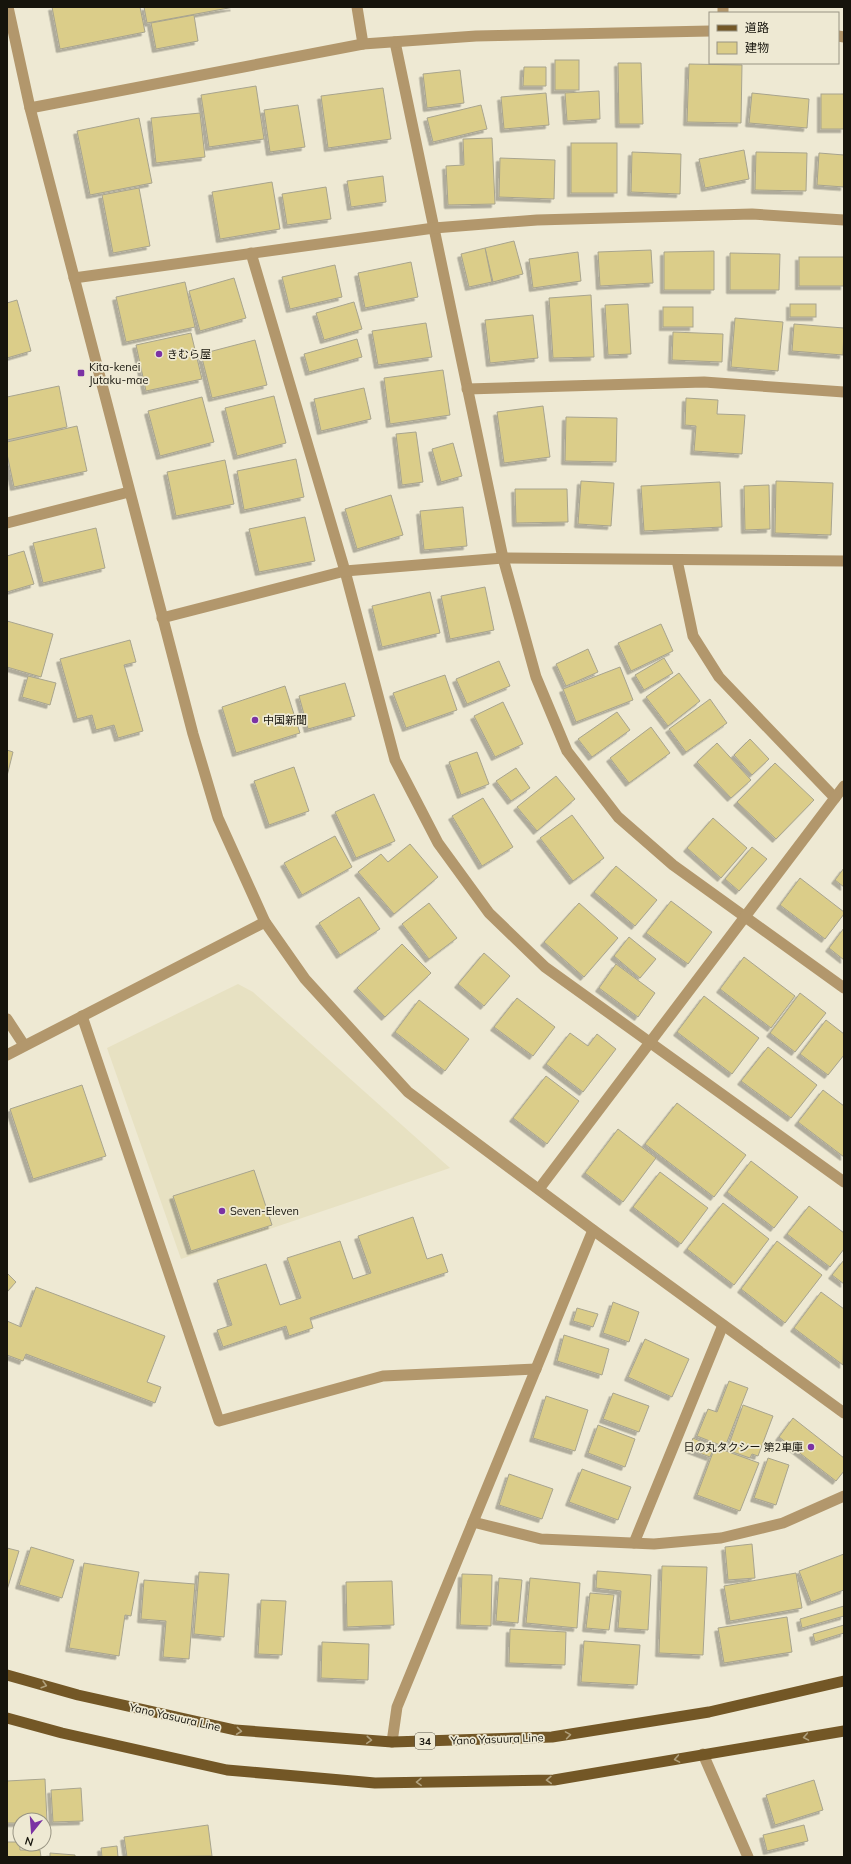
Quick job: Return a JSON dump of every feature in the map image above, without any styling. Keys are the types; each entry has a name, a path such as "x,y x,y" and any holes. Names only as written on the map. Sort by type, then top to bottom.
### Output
{"main road":[{"name":"Yano Yasuura Line","path":"7,1674 78,1695 235,1730 392,1742 552,1737 709,1712 844,1682"},
{"path":"7,1718 62,1733 227,1770 375,1783 554,1780 844,1730"}],"street":[{"path":"8,7 30,108 193,734 218,818 265,922 306,979 408,1092 593,1230 844,1412"},
{"path":"357,7 363,44"},
{"path":"30,108 363,44 476,36 709,30"},
{"path":"395,42 503,558 536,677 567,751 618,817 673,865 844,988"},
{"path":"74,278 434,228 538,220 752,214 844,220"},
{"path":"251,253 345,571 395,760 438,843 489,912 545,966 651,1041 844,1182"},
{"path":"467,389 704,382 844,392"},
{"path":"7,523 129,492"},
{"path":"162,618 345,571 503,558 844,561"},
{"path":"677,560 693,636 719,678 835,798"},
{"path":"539,1190 744,916 844,786"},
{"path":"7,1055 265,922"},
{"path":"82,1016 219,1421 383,1376 536,1369"},
{"path":"7,1019 24,1045"},
{"path":"392,1742 397,1707 593,1230"},
{"path":"634,1543 723,1325"},
{"path":"473,1522 541,1539 654,1544 721,1538 783,1523 844,1496"},
{"path":"703,1754 748,1857"}],"shaded area":[{"path":"238,984 253,992 450,1168 181,1259 107,1048"}],"building":[{"path":"52,7 140,7 145,32 60,49"},
{"path":"144,7 234,7 147,23"},
{"path":"194,15 198,41 156,49 151,23"},
{"path":"555,60 579,60 579,90 555,90"},
{"path":"618,63 641,63 643,124 619,124"},
{"path":"689,64 742,65 741,123 687,122"},
{"path":"524,67 546,67 546,86 523,86"},
{"path":"460,70 464,103 427,108 423,74"},
{"path":"256,86 264,139 209,147 201,95"},
{"path":"383,88 391,139 328,148 321,96"},
{"path":"599,91 600,119 567,121 565,93"},
{"path":"546,93 549,125 504,129 501,97"},
{"path":"752,93 809,99 807,128 749,123"},
{"path":"821,94 844,94 844,129 821,129"},
{"path":"298,105 305,147 270,152 264,110"},
{"path":"481,105 487,129 433,142 427,118"},
{"path":"200,113 205,157 156,163 151,118"},
{"path":"139,118 152,183 90,195 77,131"},
{"path":"492,138 495,204 448,205 446,166 464,165 463,139"},
{"path":"571,143 617,143 617,193 571,193"},
{"path":"744,150 749,179 705,188 699,159"},
{"path":"632,152 681,154 680,194 631,192"},
{"path":"756,152 807,153 806,191 755,190"},
{"path":"819,153 844,155 844,187 817,185"},
{"path":"500,158 555,160 554,199 499,197"},
{"path":"383,176 386,202 351,207 347,181"},
{"path":"272,182 280,229 220,239 212,192"},
{"path":"326,187 331,219 287,225 282,194"},
{"path":"139,188 150,246 113,253 102,195"},
{"path":"514,241 523,274 493,282 485,248"},
{"path":"485,248 492,282 469,287 461,254"},
{"path":"651,250 653,283 600,286 598,252"},
{"path":"714,251 714,290 664,290 664,252"},
{"path":"578,252 581,281 533,288 529,259"},
{"path":"730,253 780,254 779,290 730,290"},
{"path":"799,257 844,257 844,286 799,286"},
{"path":"411,262 418,297 365,308 358,273"},
{"path":"335,265 342,297 290,309 282,277"},
{"path":"234,278 246,318 200,331 189,291"},
{"path":"185,282 195,327 126,342 116,297"},
{"path":"591,295 594,357 553,358 549,298"},
{"path":"17,300 31,351 7,358 7,303"},
{"path":"354,302 362,329 324,340 316,313"},
{"path":"628,304 631,354 608,355 605,305"},
{"path":"790,304 816,304 816,317 790,317"},
{"path":"663,307 693,307 693,327 663,327"},
{"path":"533,315 538,358 490,363 485,320"},
{"path":"735,318 783,322 778,371 731,367"},
{"path":"426,323 432,357 378,365 372,331"},
{"path":"794,324 844,328 843,355 792,351"},
{"path":"673,332 723,334 722,362 672,360"},
{"path":"191,333 202,379 146,391 136,345"},
{"path":"357,339 362,357 309,372 304,354"},
{"path":"255,340 267,385 212,398 201,354"},
{"path":"443,370 450,415 390,424 384,378"},
{"path":"59,386 67,427 7,440 7,397"},
{"path":"364,388 371,419 321,431 314,399"},
{"path":"274,396 286,443 237,456 225,408"},
{"path":"202,397 214,442 160,456 148,411"},
{"path":"686,398 718,400 717,414 745,415 742,454 694,451 696,426 685,425"},
{"path":"543,406 550,457 504,463 497,412"},
{"path":"566,417 617,418 616,462 565,461"},
{"path":"77,426 87,471 14,487 7,454 7,442"},
{"path":"416,432 423,482 402,485 396,434"},
{"path":"453,443 462,476 441,482 432,449"},
{"path":"296,459 304,497 244,510 237,471"},
{"path":"225,460 234,504 176,516 167,472"},
{"path":"581,481 614,483 611,526 578,524"},
{"path":"776,481 833,483 831,535 775,533"},
{"path":"720,482 722,527 644,531 641,486"},
{"path":"769,485 770,529 745,530 744,486"},
{"path":"515,489 567,489 568,522 516,523"},
{"path":"391,495 403,535 357,549 345,509"},
{"path":"463,507 467,546 424,550 420,511"},
{"path":"305,517 315,561 259,572 249,529"},
{"path":"96,528 105,568 43,583 33,543"},
{"path":"24,551 34,584 7,592 7,556"},
{"path":"485,587 494,630 450,639 441,596"},
{"path":"430,592 440,633 382,647 372,606"},
{"path":"7,621 53,634 41,677 7,667"},
{"path":"661,624 673,651 631,671 618,643"},
{"path":"130,640 136,662 124,665 143,731 118,738 114,725 96,730 92,715 77,719 60,659"},
{"path":"588,649 598,672 566,686 556,664"},
{"path":"664,658 673,673 644,690 635,675"},
{"path":"499,661 510,686 467,704 456,679"},
{"path":"620,667 633,700 576,722 563,689"},
{"path":"679,673 700,701 668,726 646,697"},
{"path":"445,675 457,710 406,728 393,693"},
{"path":"28,676 56,683 50,705 22,697"},
{"path":"345,683 355,716 308,729 299,696"},
{"path":"285,686 300,733 236,753 222,707"},
{"path":"710,699 727,723 686,752 669,729"},
{"path":"503,702 523,744 495,757 474,716"},
{"path":"617,712 630,730 592,757 578,739"},
{"path":"651,727 670,753 629,783 610,758"},
{"path":"750,739 769,759 752,775 734,755"},
{"path":"717,743 751,780 731,798 697,762"},
{"path":"7,750 13,752 7,776"},
{"path":"477,752 489,784 461,795 449,762"},
{"path":"775,763 814,800 776,839 737,802"},
{"path":"294,767 309,811 269,825 254,781"},
{"path":"516,768 530,788 511,801 496,781"},
{"path":"556,776 575,799 537,831 517,807"},
{"path":"374,794 395,841 356,858 335,812"},
{"path":"483,798 513,847 482,866 452,816"},
{"path":"572,815 604,858 573,881 540,838"},
{"path":"713,818 747,848 721,878 687,848"},
{"path":"335,836 352,867 302,895 284,863"},
{"path":"410,844 438,877 394,914 358,872 381,854 388,862"},
{"path":"752,847 767,859 739,891 725,879"},
{"path":"616,866 657,900 635,926 594,892"},
{"path":"844,868 844,887 835,880"},
{"path":"800,878 844,912 825,939 780,905"},
{"path":"359,897 380,929 340,955 319,923"},
{"path":"671,901 712,932 688,964 646,933"},
{"path":"429,903 457,938 429,959 402,924"},
{"path":"579,903 618,938 584,977 544,942"},
{"path":"844,928 844,960 829,948"},
{"path":"629,937 656,959 640,978 614,956"},
{"path":"402,944 431,973 385,1017 357,988"},
{"path":"484,953 510,976 484,1006 458,984"},
{"path":"744,957 795,996 771,1028 720,989"},
{"path":"616,964 655,993 638,1017 599,988"},
{"path":"800,993 826,1013 795,1052 770,1033"},
{"path":"704,996 759,1038 732,1074 677,1032"},
{"path":"517,998 555,1027 533,1056 494,1027"},
{"path":"419,1000 469,1039 445,1071 395,1032"},
{"path":"826,1020 844,1034 844,1055 828,1075 800,1054"},
{"path":"570,1033 588,1046 597,1034 616,1049 583,1092 546,1064"},
{"path":"768,1047 817,1085 791,1118 741,1081"},
{"path":"546,1076 579,1101 547,1144 513,1118"},
{"path":"82,1085 106,1156 33,1179 10,1109"},
{"path":"823,1090 844,1106 844,1157 798,1122"},
{"path":"677,1103 746,1155 714,1197 645,1144"},
{"path":"618,1129 656,1158 623,1202 585,1173"},
{"path":"751,1161 798,1197 774,1228 727,1192"},
{"name":"Seven-Eleven","path":"254,1170 272,1225 191,1251 173,1196"},
{"path":"660,1172 708,1208 681,1244 633,1207"},
{"path":"723,1203 769,1239 734,1285 687,1249"},
{"path":"809,1206 844,1233 844,1249 830,1267 787,1234"},
{"path":"413,1217 427,1259 442,1254 448,1272 310,1318 313,1328 289,1336 286,1326 223,1347 217,1330 232,1325 217,1280 266,1264 280,1305 301,1298 287,1258 340,1241 353,1279 371,1273 358,1236"},
{"path":"777,1241 822,1275 785,1323 741,1289"},
{"path":"844,1260 844,1284 832,1275"},
{"path":"7,1273 16,1282 7,1292"},
{"path":"36,1287 165,1336 147,1382 161,1387 155,1403 26,1354 23,1361 7,1355 7,1321 21,1327"},
{"path":"821,1292 844,1309 843,1365 794,1328"},
{"path":"613,1302 639,1312 629,1342 603,1333"},
{"path":"577,1308 598,1314 593,1327 573,1321"},
{"path":"564,1335 609,1349 602,1375 557,1361"},
{"path":"645,1339 689,1359 672,1397 628,1377"},
{"path":"729,1381 748,1388 725,1447 697,1436 708,1409 717,1412"},
{"path":"613,1393 649,1406 639,1432 603,1419"},
{"path":"546,1396 588,1410 575,1451 533,1438"},
{"path":"743,1405 773,1416 758,1456 752,1454 750,1458 727,1450"},
{"name":"日の丸タクシー 第2車庫","path":"793,1418 844,1458 844,1471 836,1481 779,1437"},
{"path":"598,1425 635,1439 625,1467 588,1453"},
{"path":"693,1438 714,1447 710,1457 689,1449"},
{"path":"715,1447 759,1463 740,1511 697,1495"},
{"path":"768,1458 789,1465 776,1505 754,1498"},
{"path":"582,1469 631,1487 618,1520 569,1502"},
{"path":"509,1474 553,1489 542,1519 499,1505"},
{"path":"752,1544 755,1578 728,1580 725,1547"},
{"path":"31,1547 74,1560 62,1598 19,1585"},
{"path":"7,1548 19,1551 7,1590"},
{"path":"844,1554 844,1590 811,1602 799,1571"},
{"path":"84,1563 139,1572 131,1616 125,1615 119,1656 69,1648"},
{"path":"662,1566 707,1567 703,1655 659,1653"},
{"path":"597,1571 651,1575 648,1630 618,1628 621,1591 596,1588"},
{"path":"199,1572 229,1574 224,1637 194,1634"},
{"path":"796,1573 802,1608 730,1621 724,1586"},
{"path":"462,1574 492,1575 491,1626 460,1625"},
{"path":"499,1578 522,1580 518,1623 496,1621"},
{"path":"530,1578 580,1583 577,1628 526,1623"},
{"path":"144,1580 195,1584 189,1659 163,1657 166,1621 141,1619"},
{"path":"392,1581 394,1625 347,1627 346,1582"},
{"path":"590,1593 614,1595 609,1630 586,1628"},
{"path":"261,1600 286,1601 282,1655 258,1654"},
{"path":"844,1606 844,1616 802,1628 800,1619"},
{"path":"787,1617 792,1652 724,1663 718,1628"},
{"path":"844,1625 844,1633 815,1642 813,1634"},
{"path":"510,1629 566,1632 565,1665 509,1663"},
{"path":"584,1641 640,1645 637,1685 581,1682"},
{"path":"322,1642 369,1644 368,1680 321,1678"},
{"path":"45,1779 47,1812 12,1812 12,1823 7,1823 7,1781"},
{"path":"814,1780 823,1810 775,1825 766,1795"},
{"path":"81,1788 83,1821 53,1822 51,1790"},
{"path":"208,1825 212,1856 127,1857 124,1837"},
{"path":"804,1825 808,1841 767,1851 763,1835"},
{"path":"7,1842 12,1842 12,1852 40,1852 41,1857 7,1857"},
{"path":"117,1846 118,1857 102,1857 101,1848"},
{"path":"50,1853 75,1855 75,1857 50,1857"}],"place":[{"name":"きむら屋","path":"159,354"},
{"name":"Kita-kenei Jutaku-mae","path":"81,373"},
{"name":"中国新聞","path":"255,720"},
{"name":"Seven-Eleven","path":"222,1211"},
{"name":"日の丸タクシー 第2車庫","path":"811,1447"}]}
